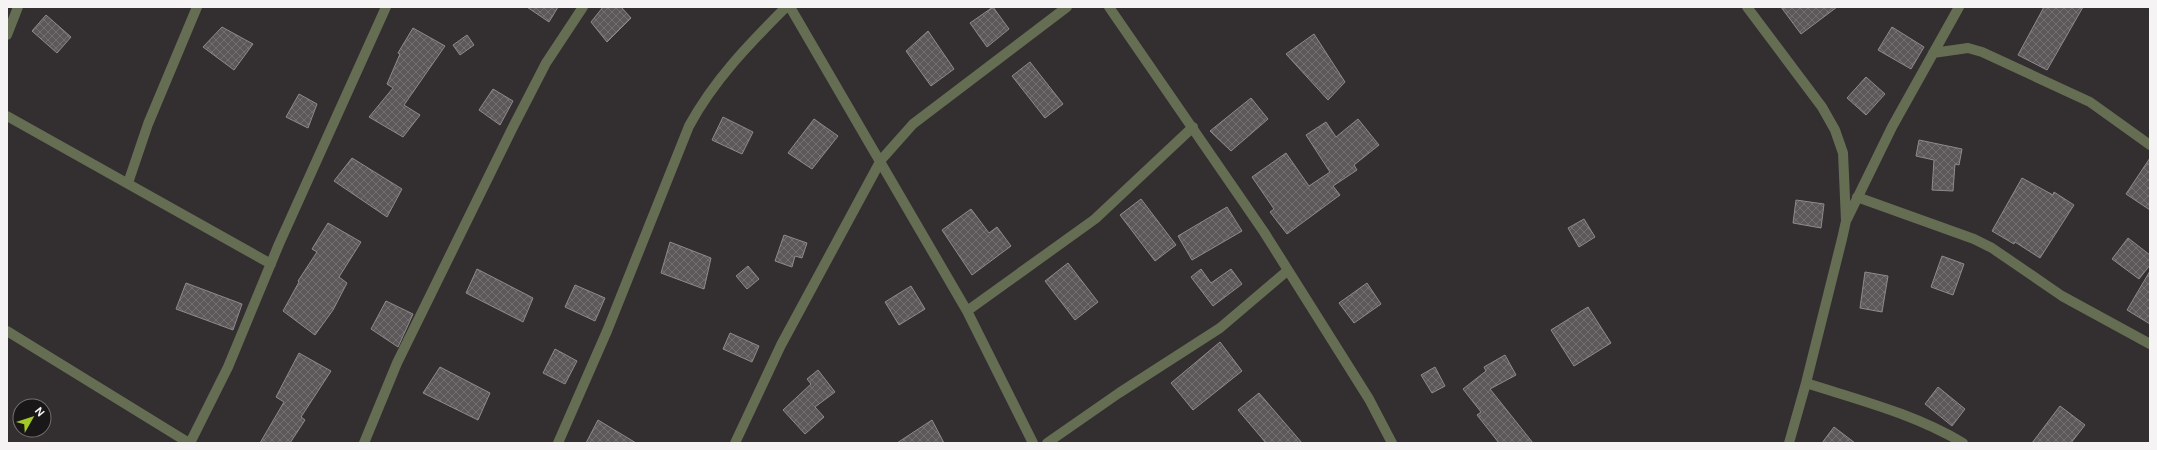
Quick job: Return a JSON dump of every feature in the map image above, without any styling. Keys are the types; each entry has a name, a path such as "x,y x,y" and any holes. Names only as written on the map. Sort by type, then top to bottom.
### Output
{"street":[{"path":"7,35 18,7"},
{"path":"128,184 148,124 197,7"},
{"path":"7,331 189,443 228,367 271,264 386,7"},
{"path":"364,443 397,363 512,129 546,63 583,7"},
{"path":"558,443 607,331 689,126 703,101 722,74 786,7"},
{"path":"790,7 881,160 967,311 1033,443"},
{"path":"735,443 782,345 881,160 913,124 1067,7"},
{"path":"1109,7 1264,232 1287,271 1369,399 1392,443"},
{"path":"1747,7 1822,107 1835,130 1843,154 1846,221"},
{"path":"1789,443 1806,383 1846,221 1892,127 1959,7"},
{"path":"1933,53 1968,48 1982,52 2090,102 2150,145"},
{"path":"7,116 271,264"},
{"path":"967,311 1095,219 1193,127"},
{"path":"1858,197 1959,234 1992,248 2062,296 2150,344"},
{"path":"1047,443 1119,393 1220,328 1287,271"},
{"path":"1806,383 1911,418 1940,430 1963,443"}],"building":[{"path":"527,7 558,7 549,22"},
{"path":"603,7 621,7 631,18 607,42 591,22"},
{"path":"993,7 1009,29 987,47 970,23"},
{"path":"1781,7 1837,7 1801,34"},
{"path":"2044,7 2083,7 2047,70 2018,55"},
{"path":"46,15 71,37 57,53 32,31"},
{"path":"222,27 253,44 234,70 203,47"},
{"path":"1892,27 1924,47 1911,69 1878,50"},
{"path":"413,28 445,46 404,105 420,115 403,137 369,117 393,88 387,84 400,54 398,53"},
{"path":"928,31 954,69 931,86 906,51"},
{"path":"1314,34 1345,82 1328,100 1286,54"},
{"path":"467,35 474,45 460,55 453,45"},
{"path":"1030,62 1063,104 1045,118 1012,76"},
{"path":"1866,77 1885,94 1866,115 1847,98"},
{"path":"493,89 513,101 500,125 479,110"},
{"path":"299,94 317,104 308,128 286,117"},
{"path":"1251,98 1268,119 1231,151 1210,131"},
{"path":"723,117 753,132 742,154 712,140"},
{"path":"814,119 838,136 812,169 788,153"},
{"path":"1358,119 1379,145 1354,165 1357,170 1333,186 1340,195 1287,234 1270,212 1274,209 1252,177 1286,153 1309,186 1330,172 1306,135 1326,122 1336,137"},
{"path":"1919,140 1962,149 1959,165 1955,164 1953,191 1932,190 1934,160 1916,156"},
{"path":"352,158 402,189 387,217 334,181"},
{"path":"2150,158 2150,210 2126,194"},
{"path":"2022,178 2053,195 2054,192 2074,205 2040,258 2015,242 2014,244 1992,231"},
{"path":"1141,199 1176,245 1155,261 1120,215"},
{"path":"1796,200 1824,204 1821,228 1793,223"},
{"path":"1227,207 1242,231 1192,260 1178,236"},
{"path":"971,209 989,233 997,227 1011,246 972,275 942,230"},
{"path":"1584,219 1595,237 1579,247 1568,228"},
{"path":"328,223 361,242 339,277 347,283 333,310 315,335 283,311 299,282 298,281 317,252 312,249"},
{"path":"784,235 807,243 802,258 795,256 792,267 775,261"},
{"path":"2128,238 2150,255 2150,265 2139,279 2112,259"},
{"path":"670,242 711,258 704,289 661,273"},
{"path":"1942,256 1964,264 1953,295 1931,287"},
{"path":"1068,263 1098,302 1075,320 1045,281"},
{"path":"748,266 759,279 747,289 736,276"},
{"path":"477,269 533,298 523,322 466,293"},
{"path":"1201,269 1211,283 1231,269 1242,284 1213,306 1191,277"},
{"path":"2150,271 2150,324 2127,310"},
{"path":"1865,272 1888,276 1882,312 1860,308"},
{"path":"186,283 242,304 233,330 176,309"},
{"path":"1367,283 1381,304 1354,323 1339,303"},
{"path":"575,285 605,298 595,321 565,307"},
{"path":"911,286 925,309 899,325 885,302"},
{"path":"386,301 413,314 398,347 371,329"},
{"path":"1588,307 1611,343 1574,366 1551,330"},
{"path":"730,333 759,346 752,362 723,349"},
{"path":"1220,342 1242,371 1193,410 1171,383"},
{"path":"555,349 577,361 565,384 543,373"},
{"path":"299,353 331,371 301,417 305,420 290,443 260,443 284,402 276,397"},
{"path":"1505,355 1516,375 1490,389 1533,443 1499,443 1477,415 1481,412 1463,389 1486,371 1484,367"},
{"path":"440,367 490,393 478,420 423,393"},
{"path":"1435,367 1445,386 1432,393 1421,375"},
{"path":"818,370 835,392 815,407 824,417 805,434 783,410 811,384 807,379"},
{"path":"1938,387 1965,409 1952,426 1925,404"},
{"path":"1259,393 1302,443 1266,443 1238,410"},
{"path":"2060,406 2085,425 2071,443 2032,443"},
{"path":"598,420 636,443 586,443"},
{"path":"932,420 944,443 897,443"},
{"path":"1834,427 1855,443 1822,443"}]}
